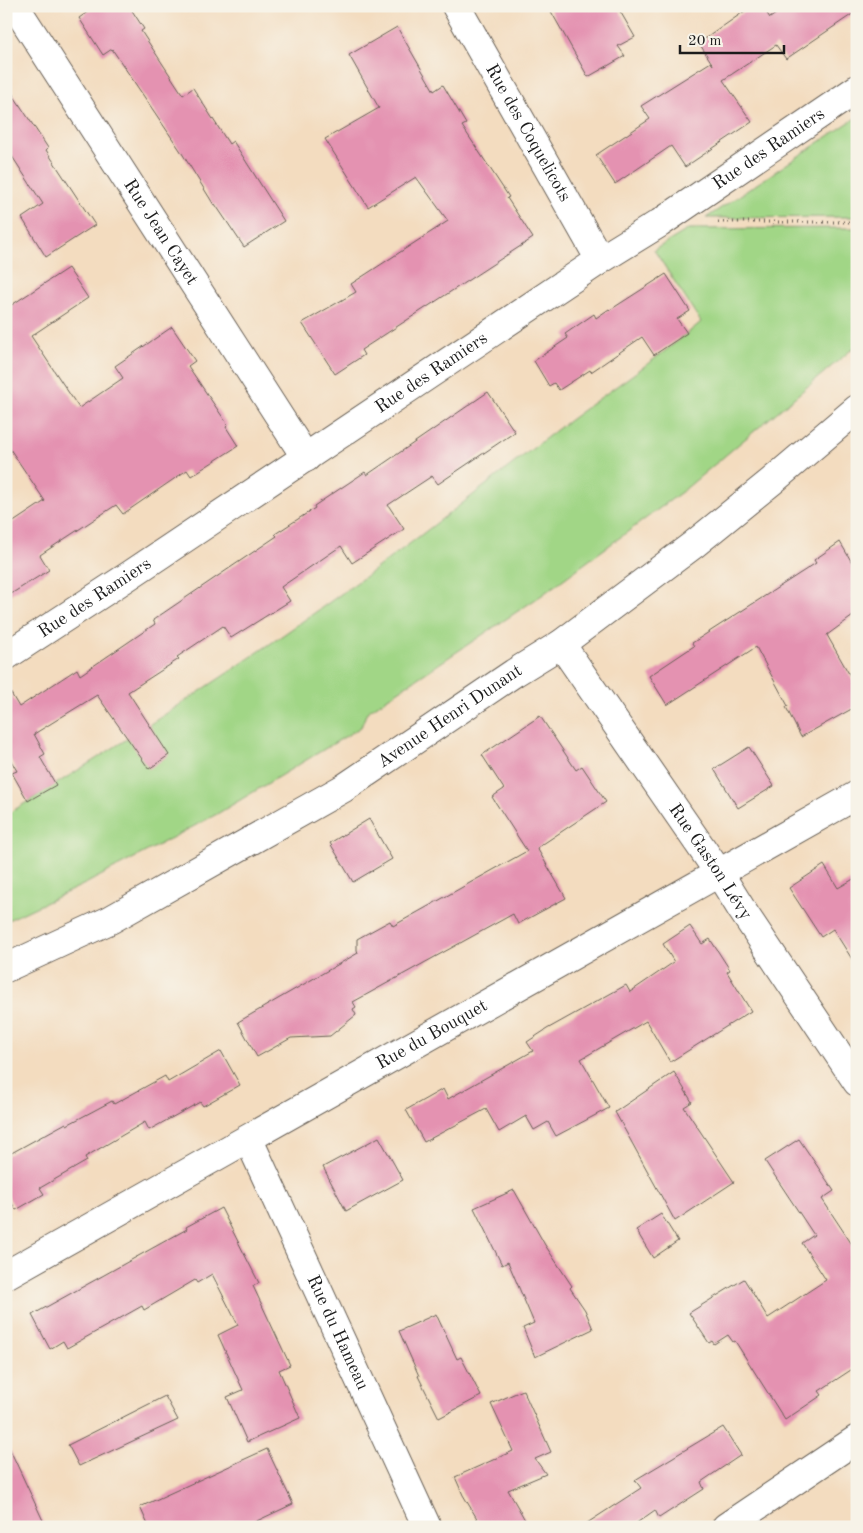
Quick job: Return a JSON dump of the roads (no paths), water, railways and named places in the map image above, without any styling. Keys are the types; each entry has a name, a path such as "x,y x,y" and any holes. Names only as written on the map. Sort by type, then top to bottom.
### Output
{"street":[{"name":"Rue Jean Cayet","path":"15,6 306,458"},
{"name":"Rue des Coquelicots","path":"456,6 600,260"},
{"name":"Rue des Ramiers","path":"6,656 306,458 600,260 660,223 857,89"},
{"name":"Avenue Henri Dunant","path":"6,968 110,920 344,788 514,673 561,644 700,540 772,482 857,409"},
{"name":"Rue Gaston Lévy","path":"561,644 719,873 857,1082"},
{"name":"Rue du Bouquet","path":"6,1275 249,1140 857,795"},
{"name":"Rue du Hameau","path":"249,1140 427,1527"},
{"path":"726,1527 857,1440"}]}
